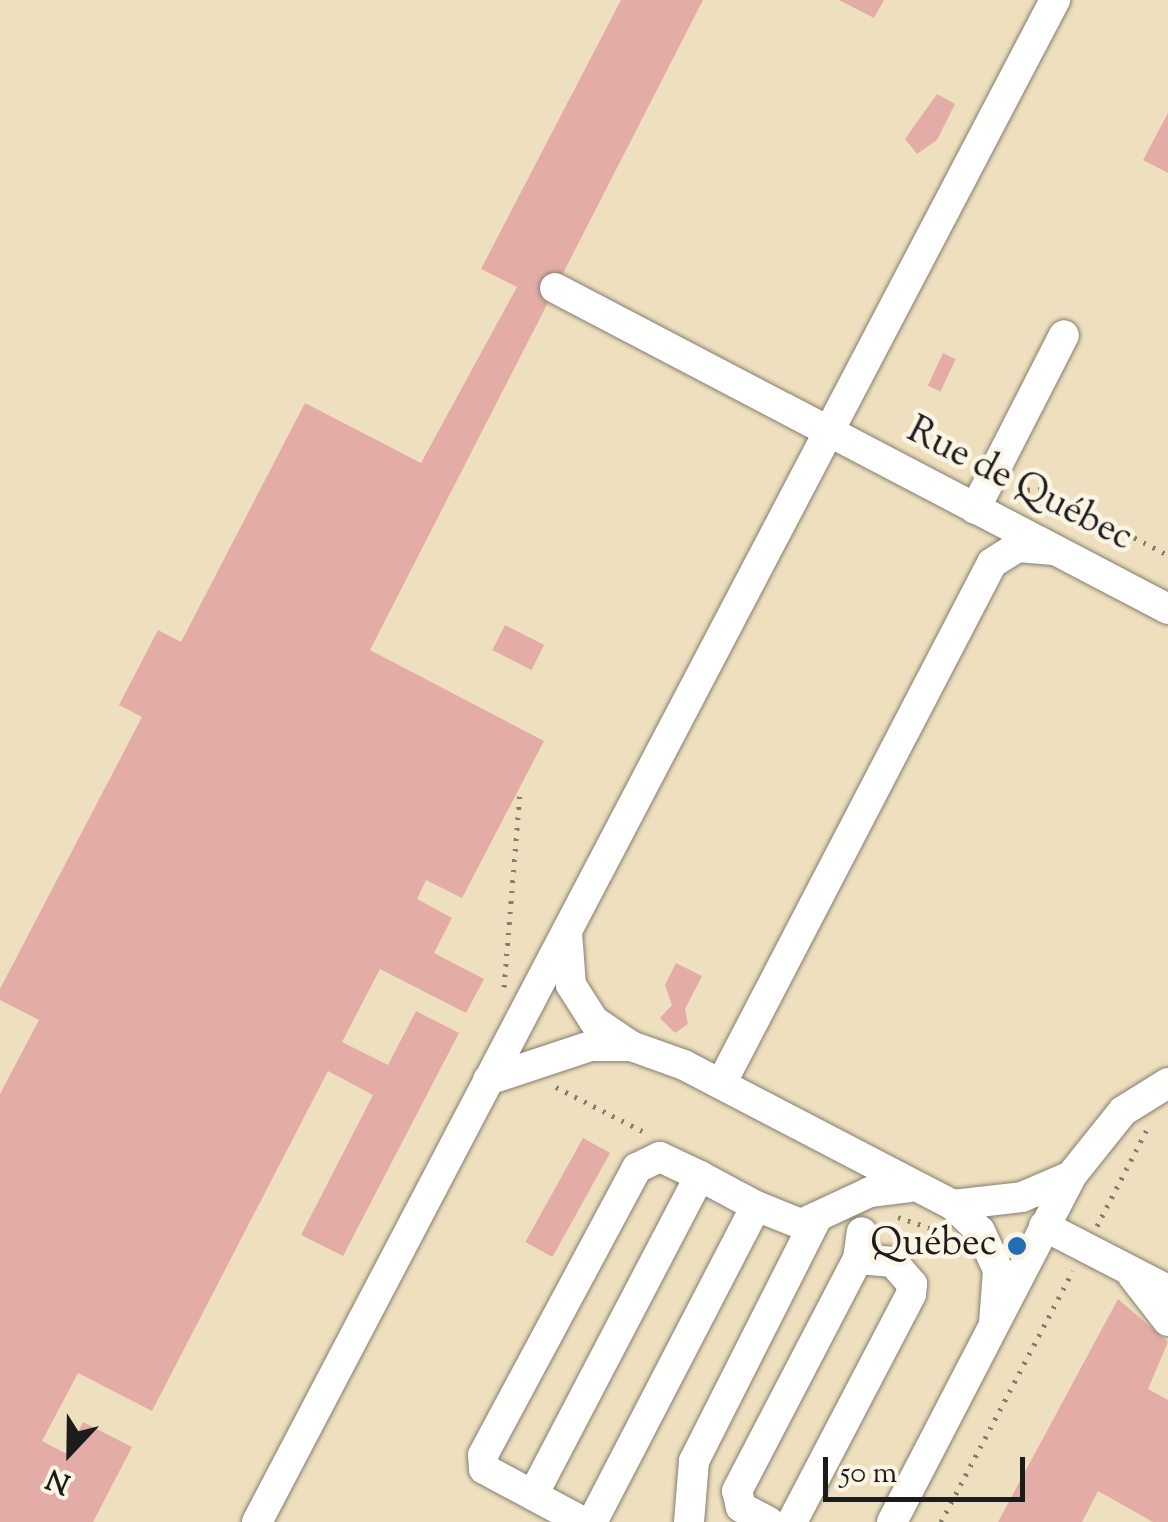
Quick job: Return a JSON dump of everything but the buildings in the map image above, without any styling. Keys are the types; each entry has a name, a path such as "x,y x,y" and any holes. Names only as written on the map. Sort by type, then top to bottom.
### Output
{"street":[{"path":"257,1522 567,929 832,436 1055,0"},
{"name":"Rue de Québec","path":"555,288 1168,610"},
{"path":"984,513 1064,335"},
{"path":"720,1084 992,563 1018,547 1067,555"},
{"path":"567,929 570,985 594,1020 631,1046 720,1084 910,1187 953,1205 980,1231 998,1270 994,1323"},
{"path":"488,1080 553,1054 631,1046"},
{"path":"892,1522 1071,1176 1123,1111 1168,1083"},
{"path":"795,1124 814,1159"},
{"path":"583,1522 484,1468 484,1455 637,1168 660,1157 800,1224 816,1220 849,1201 910,1187"},
{"path":"532,1495 700,1176"},
{"path":"953,1205 1022,1198 1071,1176"},
{"path":"770,1522 731,1514 736,1491 860,1245 849,1201"},
{"path":"592,1522 756,1206"},
{"path":"688,1522 694,1461 816,1220"},
{"path":"1044,1226 1168,1290"},
{"path":"792,1522 911,1294 912,1284 894,1262 860,1245"},
{"path":"1128,1270 1168,1321"}],"path":[{"path":"984,513 1006,496 1040,489 1168,555"},
{"path":"942,1522 1149,1126"}],"place":[{"name":"Québec","path":"1017,1246"}]}
